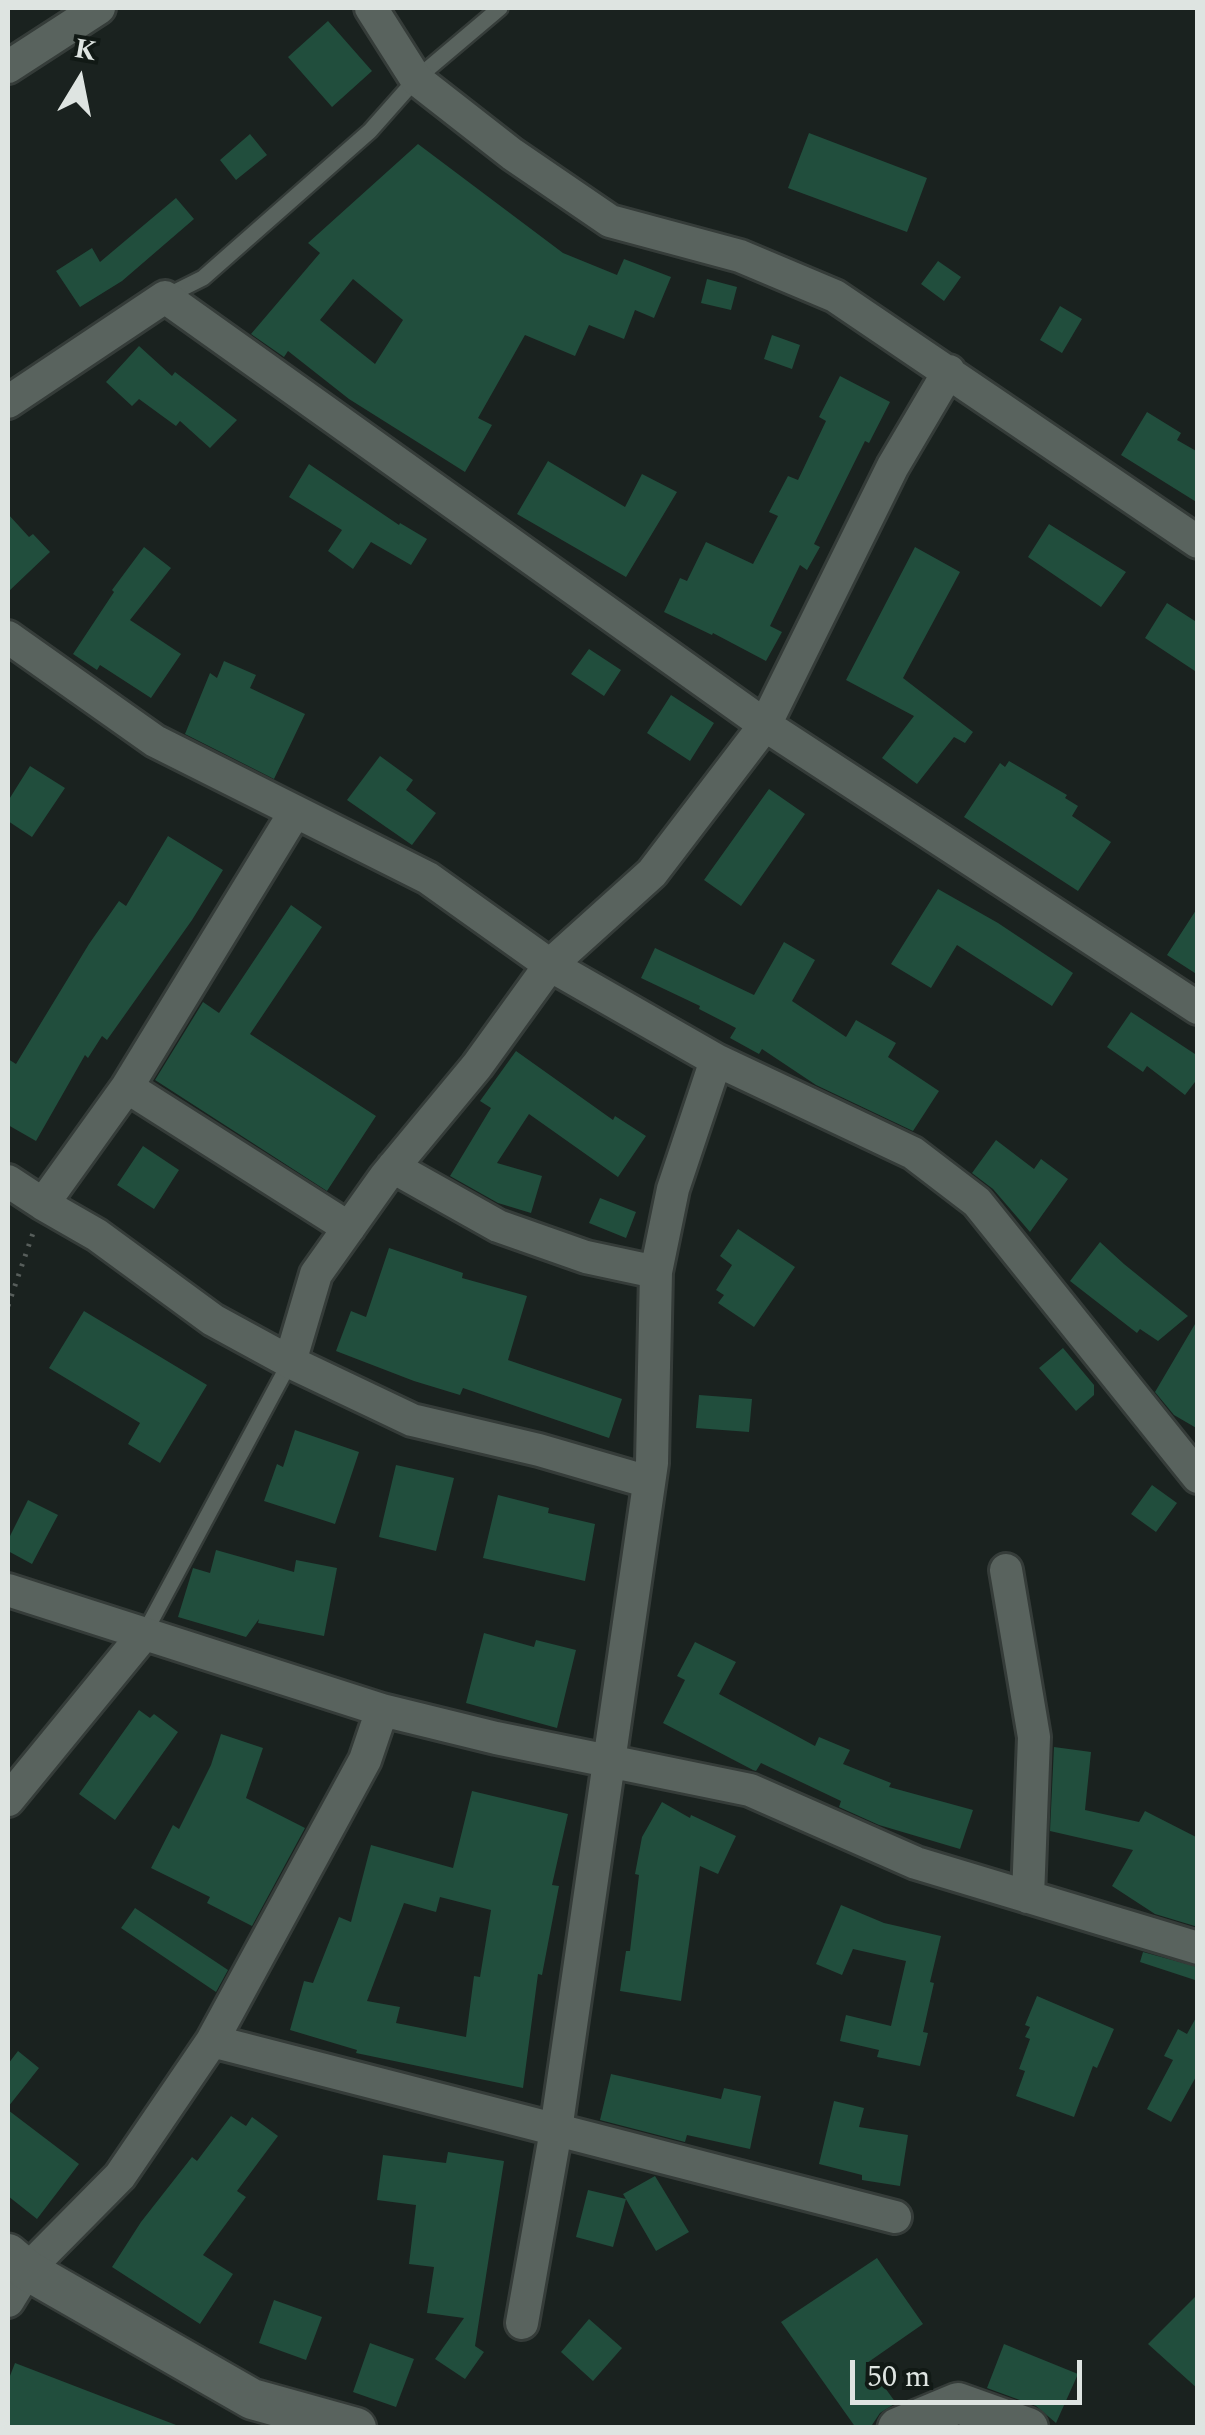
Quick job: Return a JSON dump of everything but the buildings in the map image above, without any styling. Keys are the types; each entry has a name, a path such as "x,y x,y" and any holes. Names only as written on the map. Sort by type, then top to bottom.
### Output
{"street":[{"path":"8,67 99,8"},
{"path":"371,8 416,78 512,154 610,222 740,256 835,296 1198,542"},
{"path":"8,402 165,296 765,725 1198,1008"},
{"path":"290,1362 316,1274 393,1167 477,1066 550,965 652,873 765,725 893,466 949,371"},
{"path":"8,637 156,741 428,878 550,965 716,1060 913,1152 977,1202 1198,1476"},
{"path":"43,1204 127,1087 295,812"},
{"path":"522,2323 556,2130 650,1482 656,1272 673,1189 716,1060"},
{"path":"127,1087 349,1228"},
{"path":"393,1167 498,1226 586,1257 656,1272"},
{"path":"8,1180 96,1235 213,1320 412,1420 650,1482"},
{"path":"1006,1570 1034,1737 1028,1897"},
{"path":"8,1590 382,1710 750,1790 916,1864 1198,1948"},
{"path":"8,1800 144,1634"},
{"path":"356,2428 248,2413 14,2275 120,2176 212,2042 365,1760 382,1710"},
{"path":"212,2042 895,2216"},
{"path":"898,2428 938,2419 958,2403 1028,2428"}],"lane":[{"path":"165,296 204,278 370,130 416,78 500,8"},
{"path":"144,1634 290,1362"}],"path":[{"path":"8,1306 43,1204"}]}
